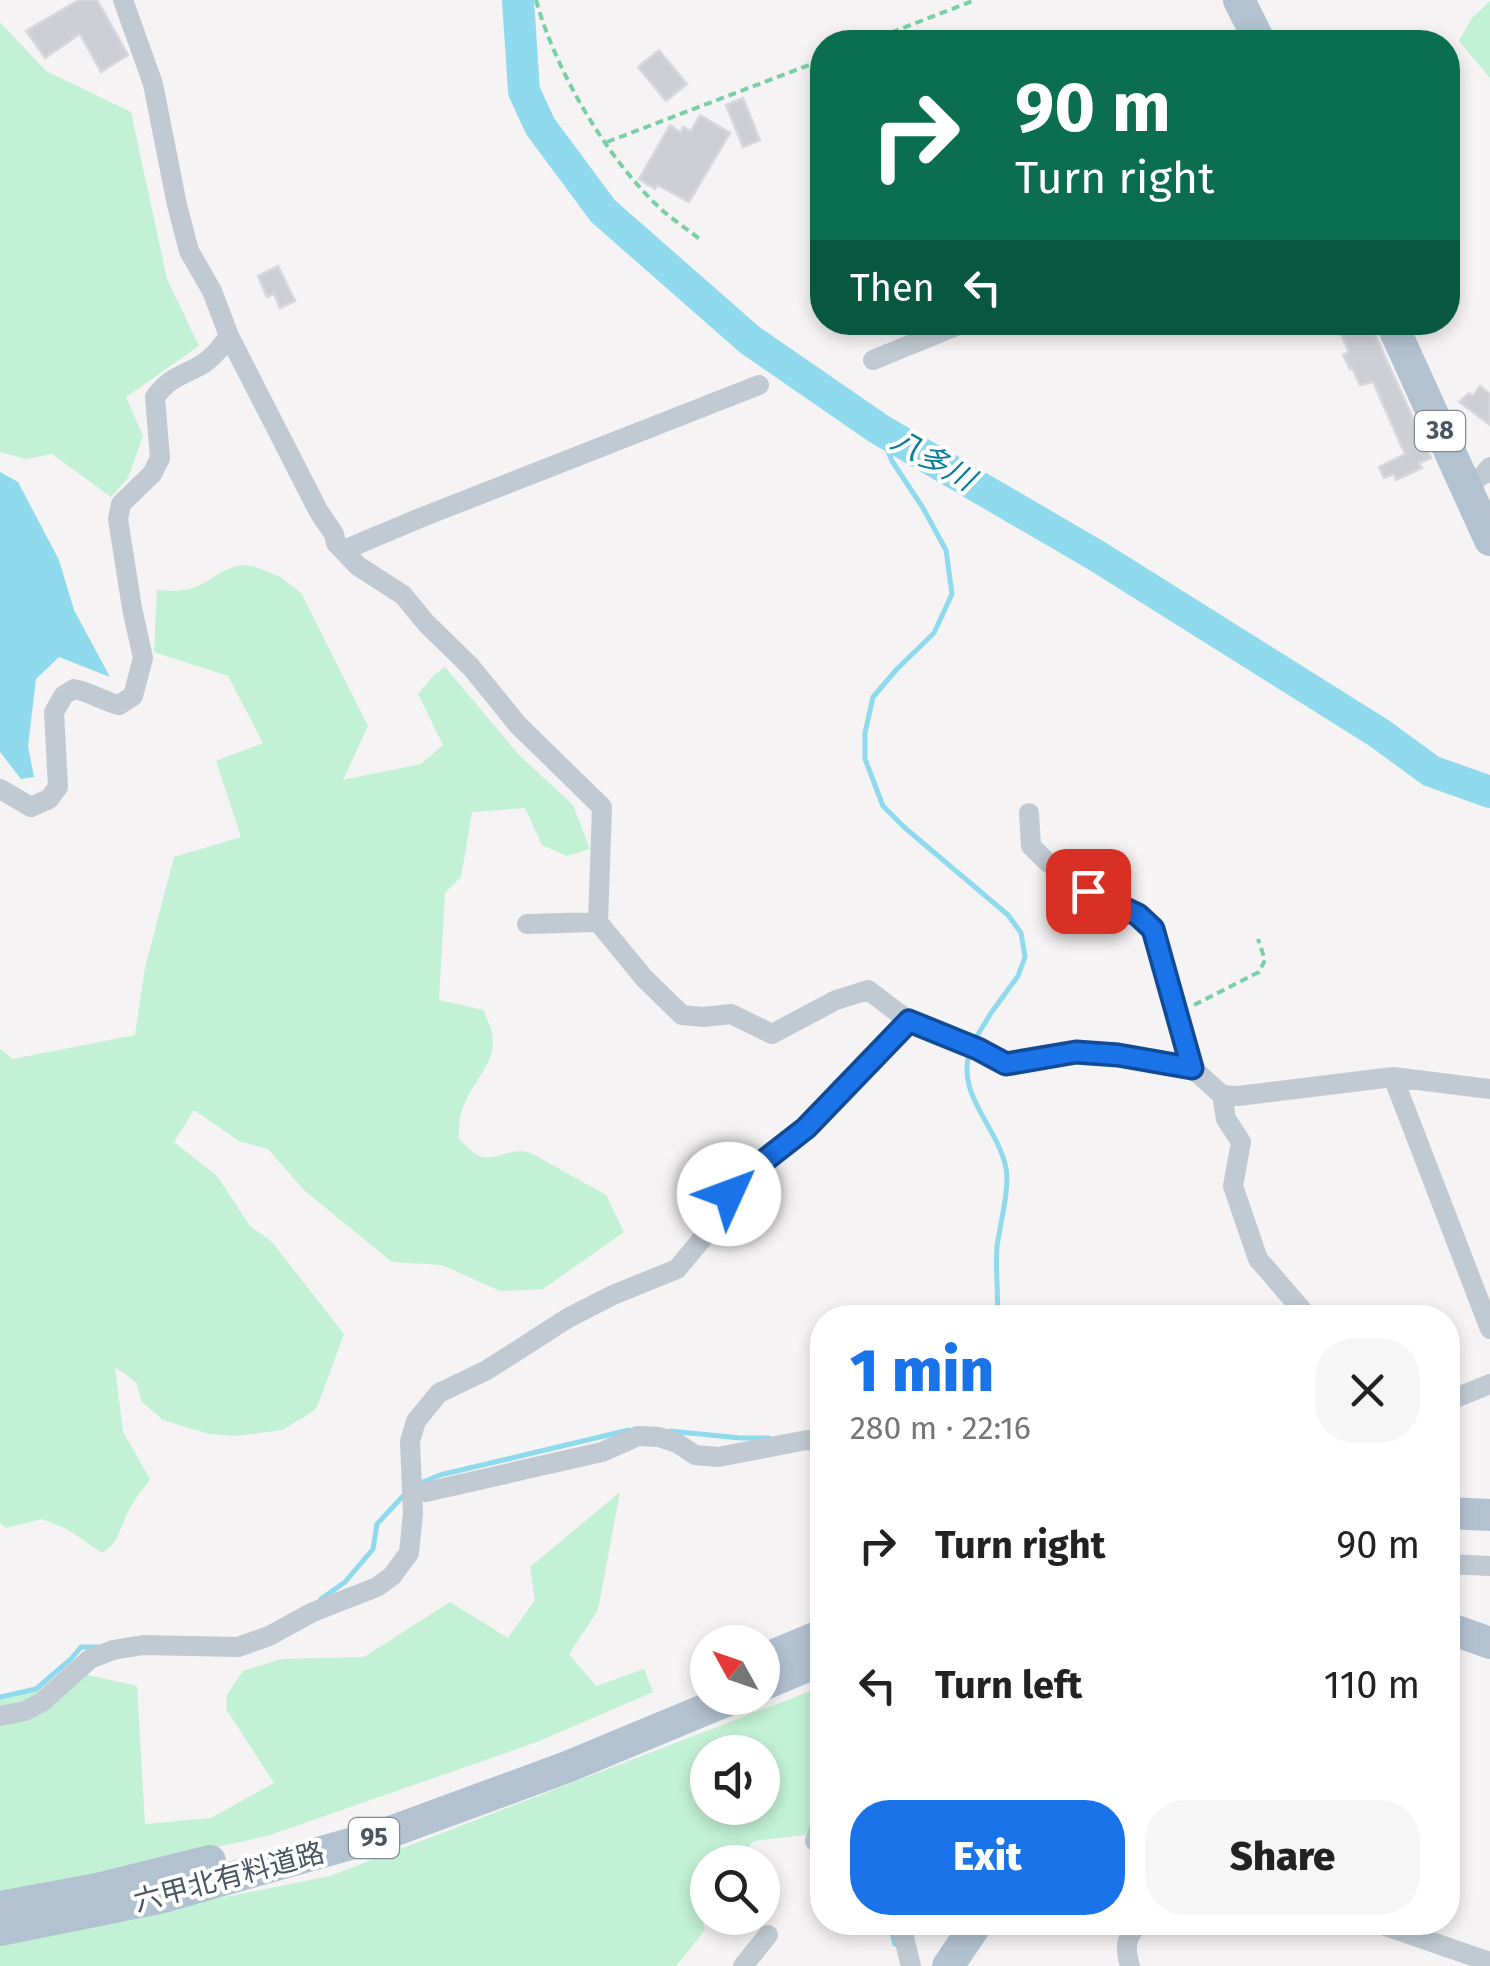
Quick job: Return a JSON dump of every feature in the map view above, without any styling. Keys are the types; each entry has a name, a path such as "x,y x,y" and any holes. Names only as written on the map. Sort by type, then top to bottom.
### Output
{"main road":[{"path":"1239,0 1254,30"},
{"name":"38","path":"1399,335 1477,476 1490,540"},
{"path":"1460,1493 1490,1494"},
{"path":"1460,1514 1490,1515"},
{"path":"1460,1632 1490,1643"},
{"path":"780,1652 810,1639"},
{"path":"780,1678 810,1665"},
{"name":"六甲北有料道路","path":"0,1907 250,1852 394,1808 591,1736 690,1693"},
{"name":"六甲北有料道路","path":"0,1930 159,1898 382,1835 567,1767 692,1715"},
{"path":"948,1966 969,1935"}],"street":[{"path":"123,0 153,84 189,252 212,291 229,336 319,512 336,543 358,566 403,594 518,724 602,807 598,922 644,978 682,1015 731,1014 772,1034 836,1000 868,990 909,1021 1006,1064 1076,1052 1192,1068"},
{"path":"873,360 934,335"},
{"path":"0,789 31,806 49,799 58,787 54,712 64,695 74,689 119,705 133,696 143,658 122,558 118,519 121,504 152,474 160,458 154,397 167,381 204,363 229,336"},
{"path":"344,550 759,385"},
{"path":"1030,813 1031,846 1048,863 1088,891 1138,915 1153,929 1192,1068 1222,1096 1226,1119 1241,1142 1233,1186 1258,1259 1297,1305"},
{"path":"527,924 598,922"},
{"path":"0,1716 25,1711 42,1702 90,1660 113,1650 143,1645 238,1646 377,1587 392,1576 410,1553 410,1441 416,1422 439,1394 487,1370 568,1318 677,1268 742,1178 806,1128 909,1021"},
{"path":"1222,1096 1393,1077 1490,1089"},
{"path":"1393,1077 1490,1329"},
{"path":"1460,1396 1490,1384"},
{"path":"426,1492 602,1452 638,1436 659,1437 695,1455 718,1457 810,1440"},
{"path":"1460,1565 1490,1566"},
{"path":"904,1935 912,1966"},
{"path":"1129,1935 1126,1951 1130,1966"},
{"path":"1412,1935 1490,1962"},
{"path":"743,1966 768,1936"}],"path":[{"path":"536,0 565,73 614,157 664,211 701,240"},
{"path":"898,30 975,0"},
{"path":"606,142 810,65"},
{"path":"1177,1014 1259,972 1265,960 1258,938"}],"green space":[{"path":"1490,1 1490,78 1460,42 1472,18"},
{"path":"0,22 46,71 131,112 167,279 199,346 126,397 143,436 128,478 111,497 52,454 26,459 0,452"},
{"path":"243,565 280,577 301,593 368,726 343,780 421,764 443,745 418,694 445,667 519,755 573,805 590,849 567,856 542,845 525,808 472,812 461,877 445,893 439,1000 483,1010 492,1033 489,1060 462,1110 459,1139 486,1157 517,1151 531,1153 606,1195 624,1232 543,1289 500,1291 442,1265 392,1262 305,1191 268,1149 239,1141 194,1110 174,1142 217,1176 250,1226 271,1241 344,1334 317,1407 282,1430 237,1436 209,1434 163,1420 142,1402 136,1382 115,1367 123,1432 150,1479 116,1539 102,1553 67,1529 42,1519 6,1528 0,1523 0,1049 13,1059 135,1035 145,968 174,857 241,837 216,761 263,743 228,676 154,652 157,590 193,588"},
{"path":"620,1492 598,1610 569,1654 596,1686 644,1669 653,1692 537,1742 267,1836 0,1892 0,1697 79,1673 137,1686 145,1824 211,1818 274,1783 226,1709 227,1695 243,1671 282,1659 364,1657 450,1602 508,1638 535,1600 530,1567"},
{"path":"810,1691 810,1834 754,1841 750,1845 690,1845 690,1935 701,1935 676,1966 0,1966 0,1942 330,1876 690,1737 690,1825 780,1825 780,1735 696,1735 748,1715 780,1715 780,1703"}],"water":[{"path":"0,472 18,482 59,560 74,610 110,677 59,657 36,679 28,746 34,777 21,779 0,752"}],"building":[{"path":"79,0 97,0 128,55 101,72 80,34 45,58 26,31"},
{"path":"659,50 687,84 666,101 638,67"},
{"path":"743,98 760,140 743,147 726,105"},
{"path":"700,115 730,133 689,202 639,179 670,125 681,133 683,127 691,131"},
{"path":"278,266 295,301 280,308 274,294 267,297 258,276"},
{"path":"1341,335 1375,335 1431,458 1419,463 1422,468 1396,480 1394,474 1384,478 1379,467 1405,454 1373,382 1360,385 1350,369 1343,355 1349,352"},
{"path":"1480,386 1490,394 1490,425 1459,402 1469,393 1473,396"}],"waterway":[{"name":"八多川","path":"518,0 524,91 540,126 603,211 750,340 879,429 1097,556 1379,733 1431,771 1490,792"},
{"path":"879,429 892,461 946,550 952,594 934,633 873,697 865,733 865,759 883,806 1008,915 1021,933 1025,957 1018,976 974,1041"},
{"path":"970,1051 968,1082 1002,1153 1007,1176 997,1246 997,1305"},
{"path":"418,1484 440,1475 629,1430"},
{"path":"670,1431 769,1438"},
{"path":"321,1599 345,1582 373,1549 377,1524 405,1494"},
{"path":"0,1697 36,1689 81,1647 99,1647"},
{"path":"893,1935 895,1944"}],"route":[{"path":"729,1194 742,1178 806,1128 909,1021 1006,1064 1076,1052 1192,1068 1153,929 1138,915 1088,891"}]}
